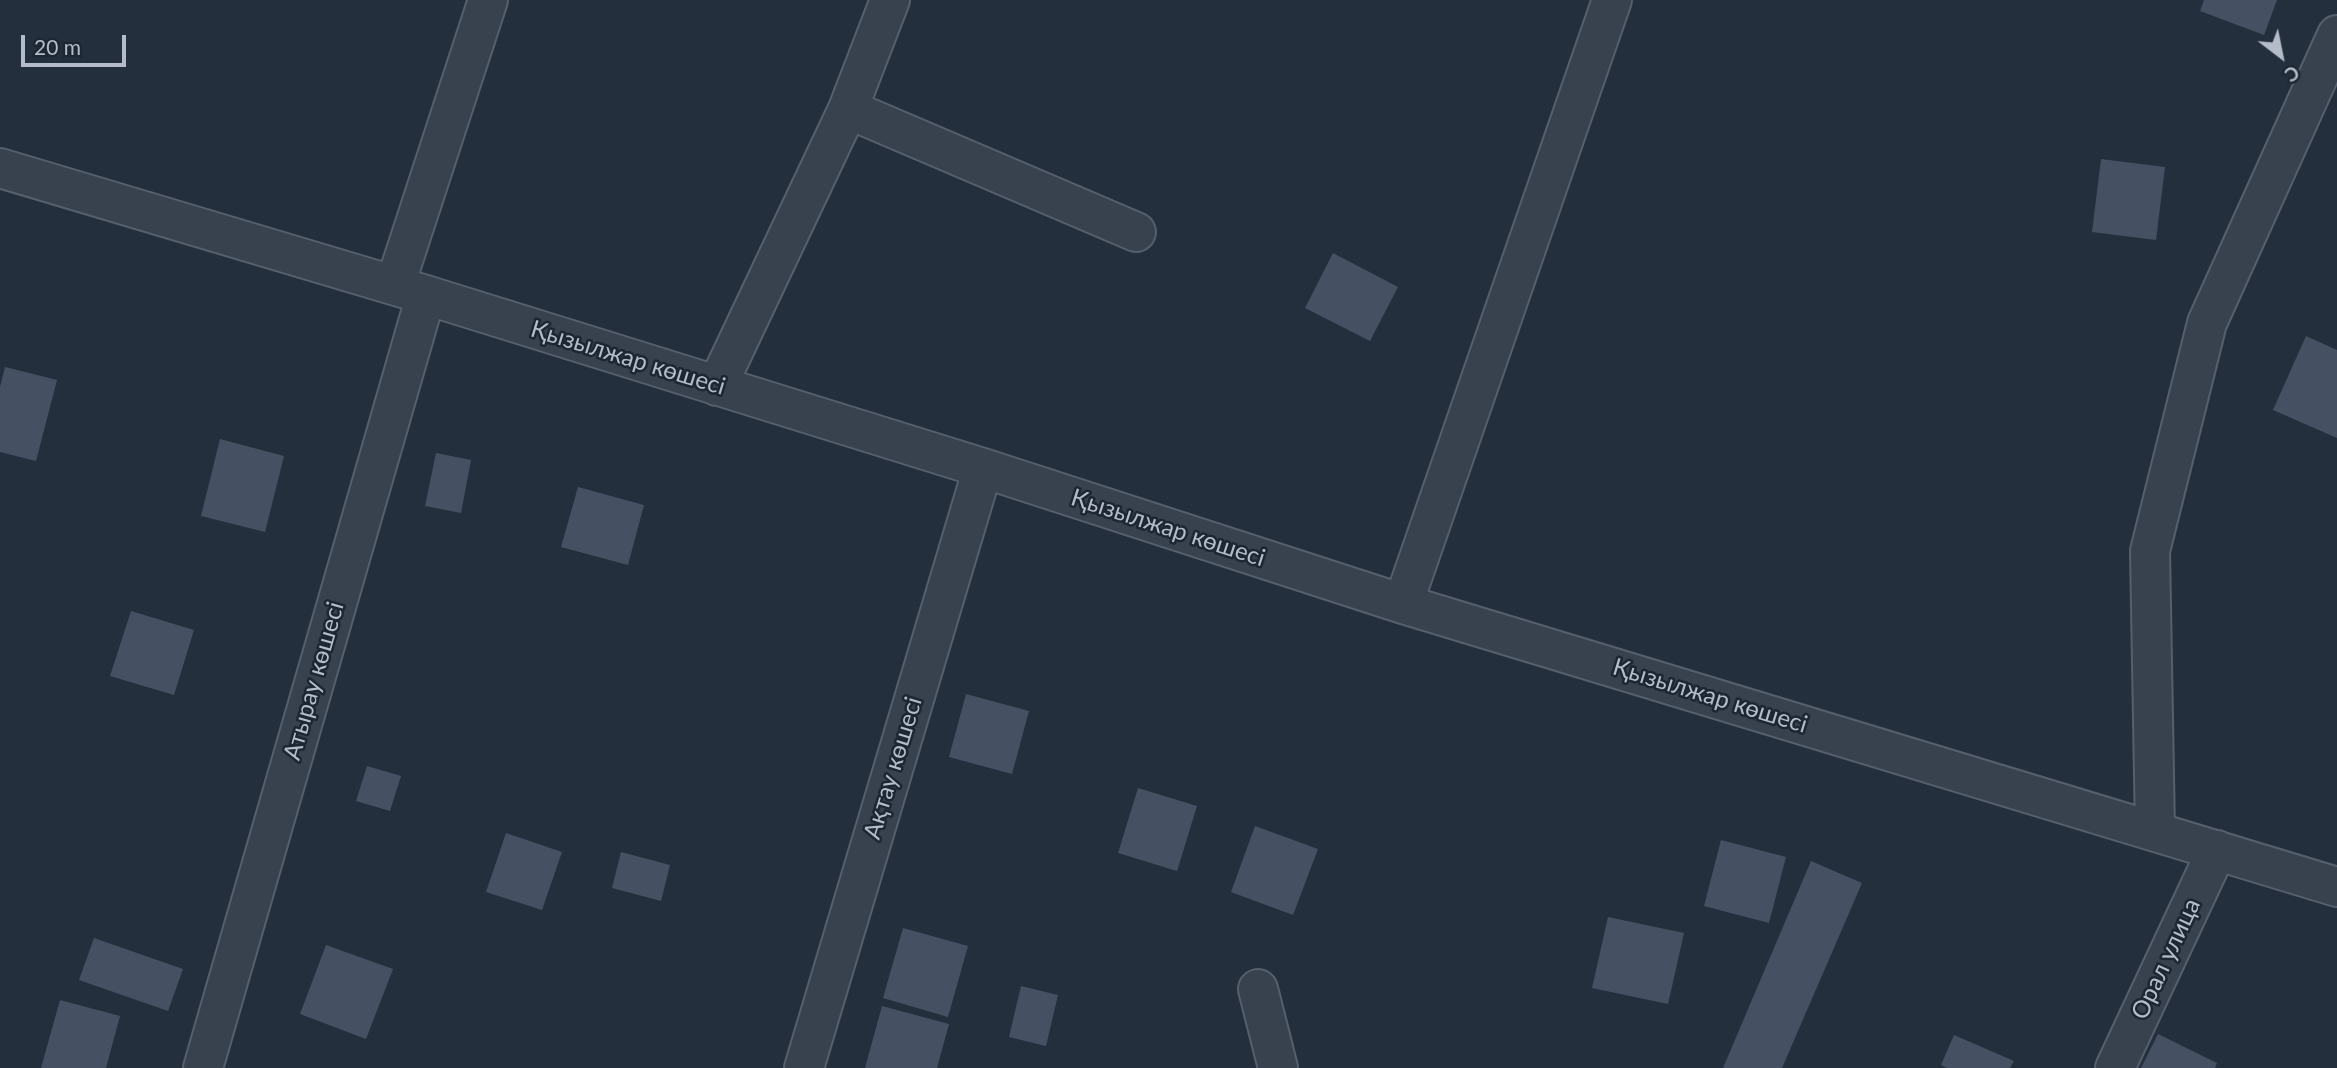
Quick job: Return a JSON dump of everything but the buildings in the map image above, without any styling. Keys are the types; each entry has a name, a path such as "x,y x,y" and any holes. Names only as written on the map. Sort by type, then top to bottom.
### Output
{"street":[{"name":"Атырау көшесі","path":"203,1068 488,0"},
{"path":"717,386 848,108 890,0"},
{"path":"1403,604 1612,0"},
{"path":"2155,831 2150,551 2207,323 2337,35"},
{"path":"848,108 1136,232"},
{"name":"Қызылжар көшесі","path":"0,168 410,290 983,468 1403,604 2337,887"},
{"name":"Ақтау көшесі","path":"804,1068 983,468"},
{"name":"Орал улица","path":"2115,1068 2217,850"},
{"path":"1258,989 1278,1068"}]}
